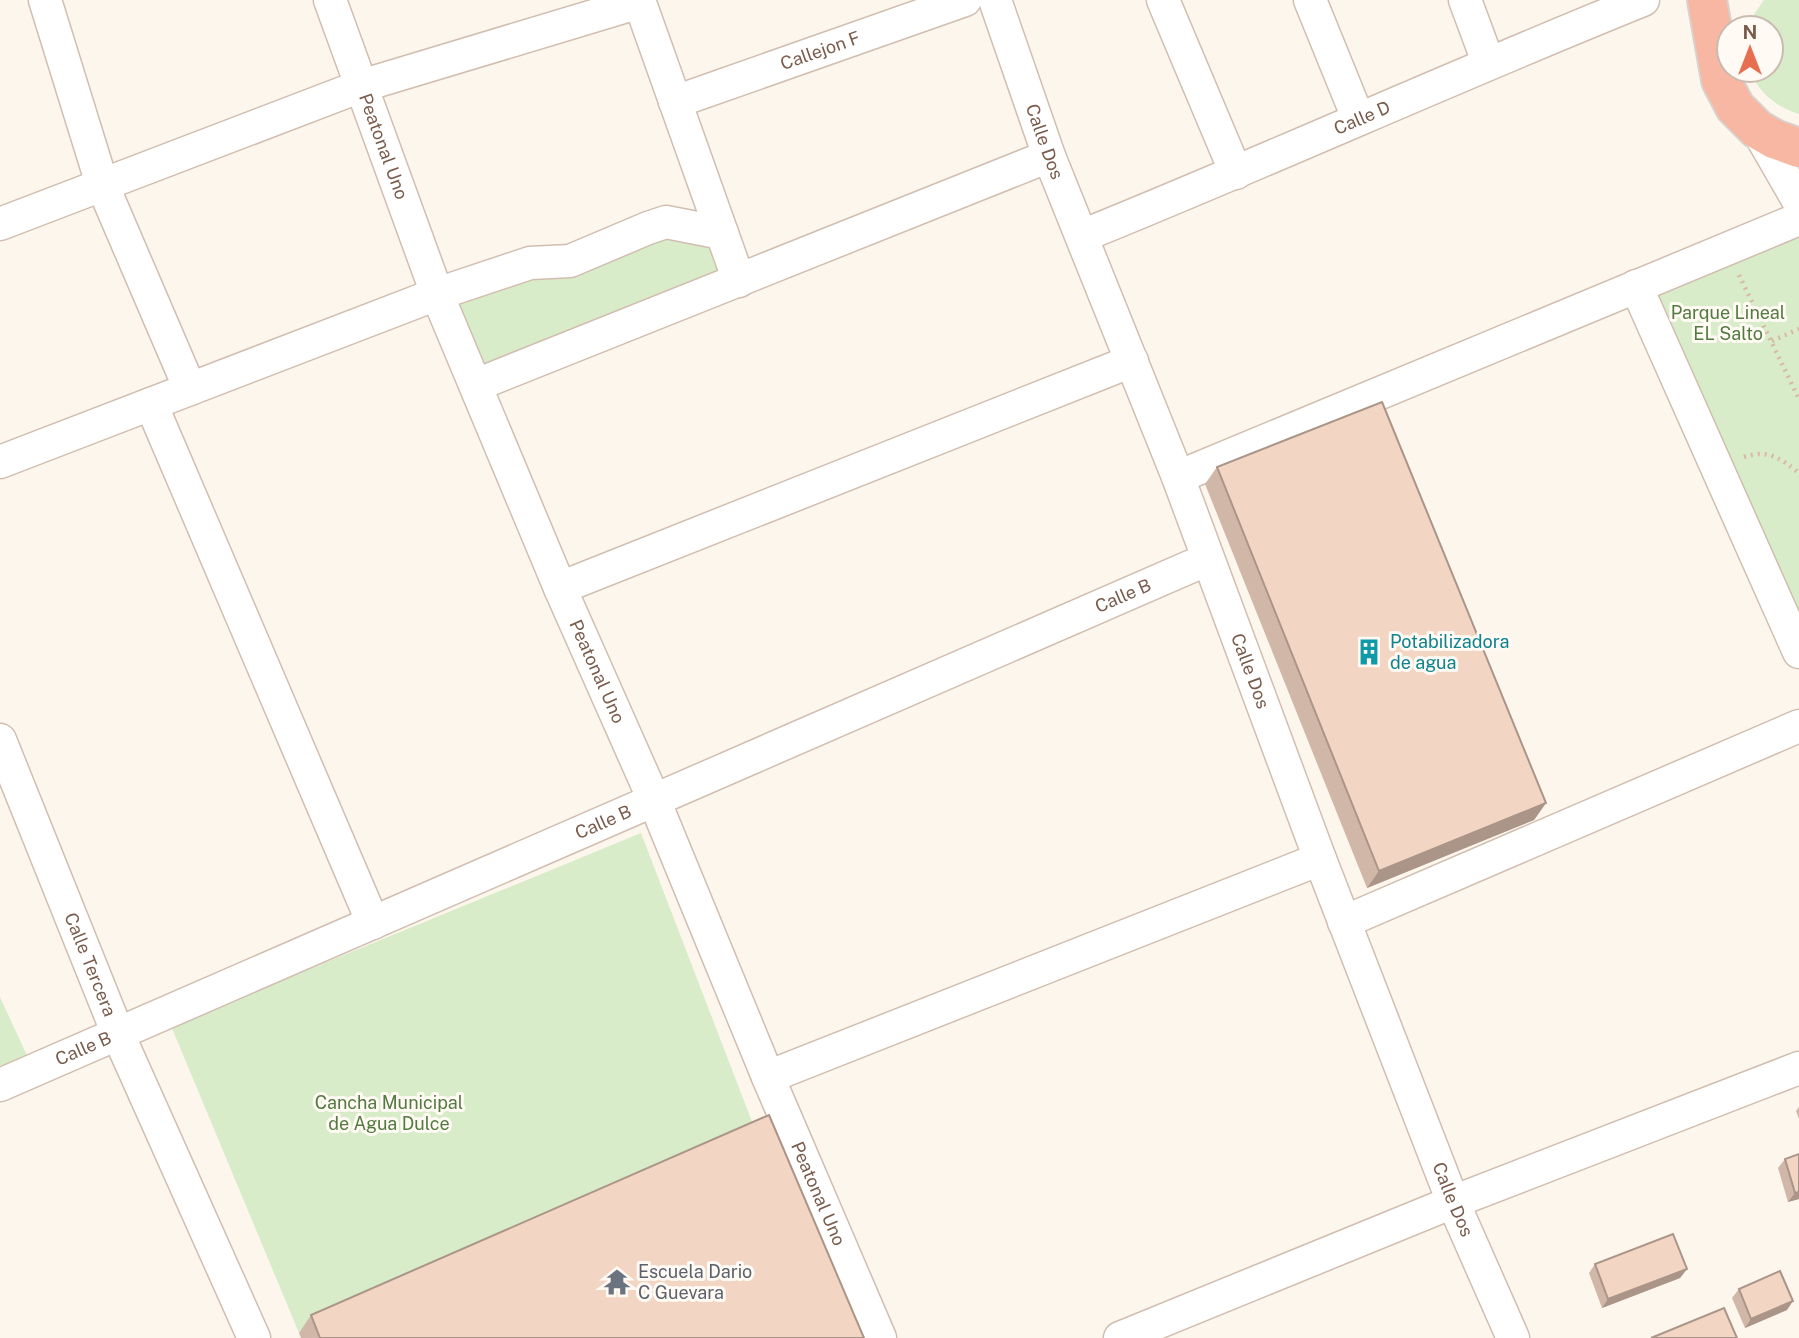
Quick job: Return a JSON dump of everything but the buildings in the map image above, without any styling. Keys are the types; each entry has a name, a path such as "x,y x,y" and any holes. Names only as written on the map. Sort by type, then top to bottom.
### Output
{"highway":[{"path":"1707,0 1715,39"},
{"path":"1723,84 1741,113 1757,129 1774,139 1799,148"}],"street":[{"path":"45,0 102,184 190,389"},
{"name":"Peatonal Uno","path":"330,0 437,294 654,800 880,1338"},
{"name":"Callejon F","path":"675,102 965,0"},
{"name":"Calle Dos","path":"995,0 1049,156 1178,477 1320,859 1453,1202 1513,1338"},
{"path":"1163,0 1236,173"},
{"path":"1310,0 1358,118"},
{"path":"1465,0 1488,62"},
{"name":"Calle D","path":"1082,236 1236,173 1488,62 1643,0"},
{"path":"0,224 361,86 639,1 739,281"},
{"path":"1757,129 1799,202"},
{"path":"476,385 1049,156"},
{"path":"1178,477 1375,410 1636,286 1799,219"},
{"path":"0,462 437,294 530,263 570,261 666,222 722,233"},
{"path":"1636,286 1799,652"},
{"path":"561,588 1132,361"},
{"path":"151,404 373,923"},
{"name":"Calle B","path":"0,1085 1208,559"},
{"path":"1345,922 1543,822 1799,726"},
{"name":"Calle Tercera","path":"0,740 118,1034 254,1338"},
{"path":"768,1076 1320,859"},
{"path":"1120,1338 1453,1202 1799,1068"}],"path":[{"path":"1726,249 1799,399"},
{"path":"1772,341 1799,329"},
{"path":"1718,469 1755,454 1771,454 1799,473"}],"green space":[{"path":"1764,0 1799,0 1799,114 1769,98 1757,84 1785,84 1785,14 1754,14"},
{"name":"Parque Lineal EL Salto","path":"1799,219 1799,652 1636,286"},
{"path":"647,233 718,236 732,278 479,377 444,297"},
{"name":"Cancha Municipal de Agua Dulce","path":"641,833 756,1132 299,1333 166,1014 225,1004"},
{"path":"0,997 30,1062 0,1076"}],"place":[{"name":"Potabilizadora de agua","path":"1369,652"},
{"name":"Escuela Dario C Guevara","path":"617,1282"}]}
